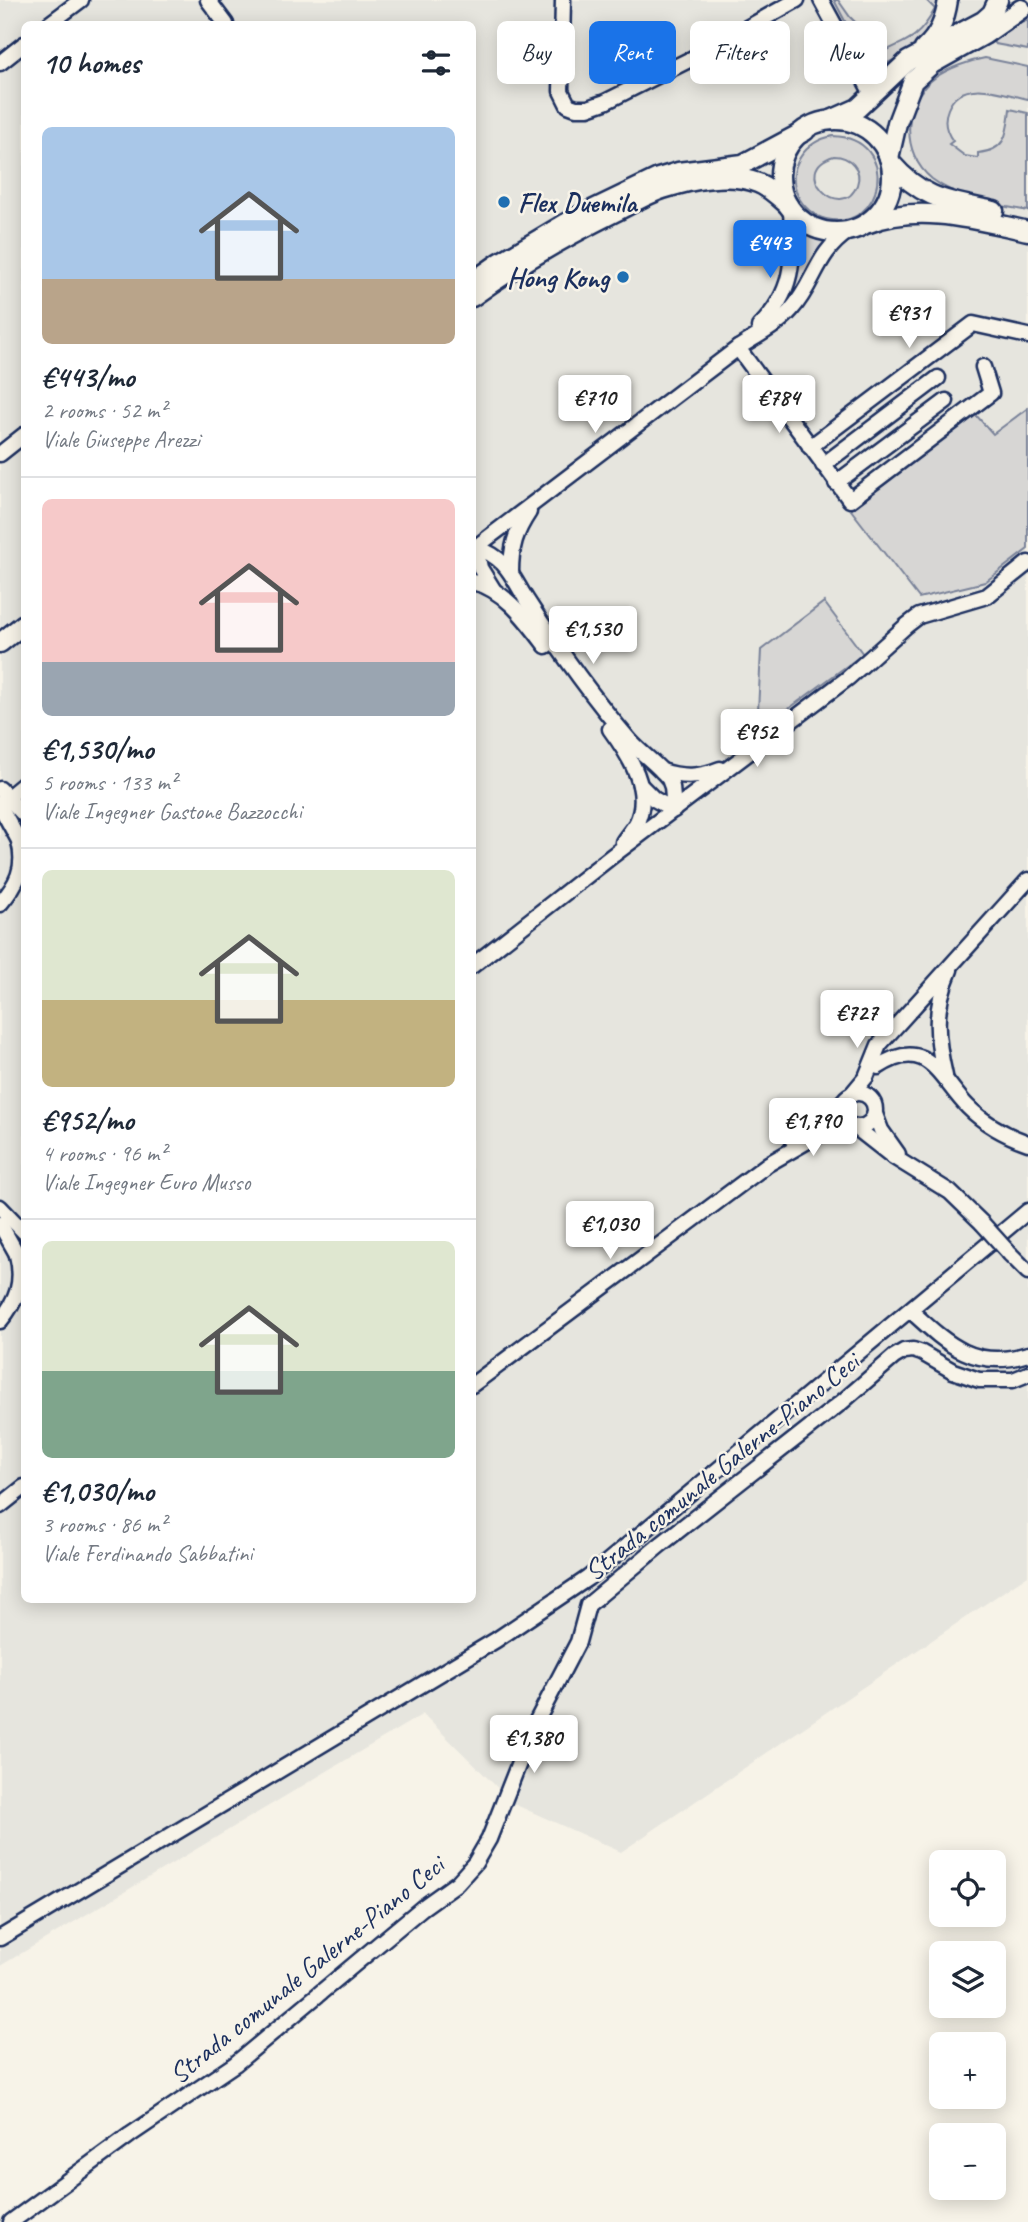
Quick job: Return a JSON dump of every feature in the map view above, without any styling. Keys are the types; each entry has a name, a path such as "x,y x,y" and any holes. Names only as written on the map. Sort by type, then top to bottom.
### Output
{"main road":[{"path":"476,279 573,219 658,178 678,172 743,164 805,131 846,114 936,36 948,0"},
{"path":"953,0 957,20 964,26 972,27"},
{"path":"908,61 989,17 998,0"},
{"path":"1004,0 1010,6 1024,8"},
{"path":"854,229 869,222 884,206 892,185 890,160 900,112 913,81 932,64 985,35 1024,8"},
{"path":"824,122 844,121 863,128 879,140 890,160 918,189 935,197 1028,219"},
{"path":"790,207 781,185 782,164 790,145 805,131"},
{"path":"476,294 509,270 596,222 661,190 693,181 723,178 744,180 767,188 807,223 827,231 854,229 889,217 919,214 955,216 1028,231"},
{"path":"0,643 21,626"},
{"path":"0,657 21,640"}],"street":[{"path":"53,21 81,0"},
{"path":"208,0 224,21"},
{"path":"219,0 235,21"},
{"path":"563,0 561,92 568,105 576,108 588,108 605,102 797,0"},
{"path":"821,0 872,94"},
{"path":"0,63 21,46"},
{"path":"738,348 768,318 783,297 791,266 790,207"},
{"path":"476,547 738,348 781,319 792,309 831,245 854,229"},
{"path":"810,447 973,324 1028,336"},
{"path":"738,348 850,500 990,393 983,367"},
{"path":"930,356 953,422"},
{"path":"823,464 938,377"},
{"path":"836,483 946,401"},
{"path":"0,454 21,437"},
{"path":"511,573 511,549 515,537 536,502"},
{"path":"476,550 498,557 511,573 555,645 588,689 632,743 662,771 672,787 674,810"},
{"path":"476,555 480,568 493,589 537,634 627,755 640,785 642,799 635,825 612,856"},
{"path":"476,963 612,856 848,678 919,616 987,596 1028,563"},
{"path":"476,583 493,589"},
{"path":"662,771 693,777 708,774 737,761"},
{"path":"640,785 654,799 674,810"},
{"path":"2,800 21,786"},
{"path":"2,800 21,813"},
{"path":"2,800 21,843"},
{"path":"0,907 15,886 21,857"},
{"path":"476,1382 768,1164 848,1098 866,1077 879,1045 893,1028 1028,880"},
{"path":"0,907 21,893"},
{"path":"946,1078 936,1023 943,985 954,961"},
{"path":"768,1164 827,1130 867,1124 875,1111 874,1085 893,1028"},
{"path":"878,1067 906,1056 922,1059 937,1068 955,1093 979,1118 1028,1143"},
{"path":"848,1098 866,1096 875,1111 881,1130 904,1164"},
{"path":"848,1098 842,1114 853,1126 904,1164 950,1192 1028,1272"},
{"path":"0,1207 21,1229"},
{"path":"0,1938 551,1605 588,1578 1028,1211"},
{"path":"0,1224 21,1262 20,1286 11,1308 0,1321"},
{"path":"0,1328 21,1310"},
{"path":"911,1311 943,1340 971,1355 995,1360 1028,1354"},
{"name":"Strada comunale Galerne-Piano Ceci","path":"10,2222 130,2135 235,2064 422,1908 457,1883 475,1863 489,1839 532,1730 578,1642 588,1605 660,1545 904,1351 922,1353 953,1371 979,1380 1013,1380 1028,1374"},
{"path":"0,1506 21,1490"}],"shaded area":[{"path":"0,0 1028,0 1028,1575 621,1852 514,1804 423,1714 0,1966"},
{"path":"834,0 838,0 854,21 845,21"},
{"path":"926,0 942,0 938,14 925,36 887,63 887,50 909,39 925,25 935,9"},
{"path":"1028,20 1028,50 995,44 991,40 992,36"},
{"path":"985,58 1028,67 1028,99 995,91 972,90 962,93 954,99 946,113 946,126 953,141 949,144 965,156 978,158 978,153 1001,144 1010,109 1028,113 1028,211 978,200 942,186 922,168 910,141 911,113 925,87 947,71"},
{"path":"833,136 855,141 869,152 876,167 877,184 872,199 862,212 846,220 826,219 813,213 800,200 795,186 794,176 800,157 823,139","holes":["834,156 853,164 858,174 857,185 850,196 840,199 831,197 822,190 817,182 816,172 821,163"]},
{"path":"793,225 807,234 830,241 806,275 792,302 775,317"},
{"path":"1028,408 1028,549 985,582 919,598 851,510 976,415 993,434"},
{"path":"824,602 863,654 757,732 761,650"}],"place":[{"name":"Flex Duemila","path":"504,202"},
{"name":"Hong Kong","path":"623,277"}]}
